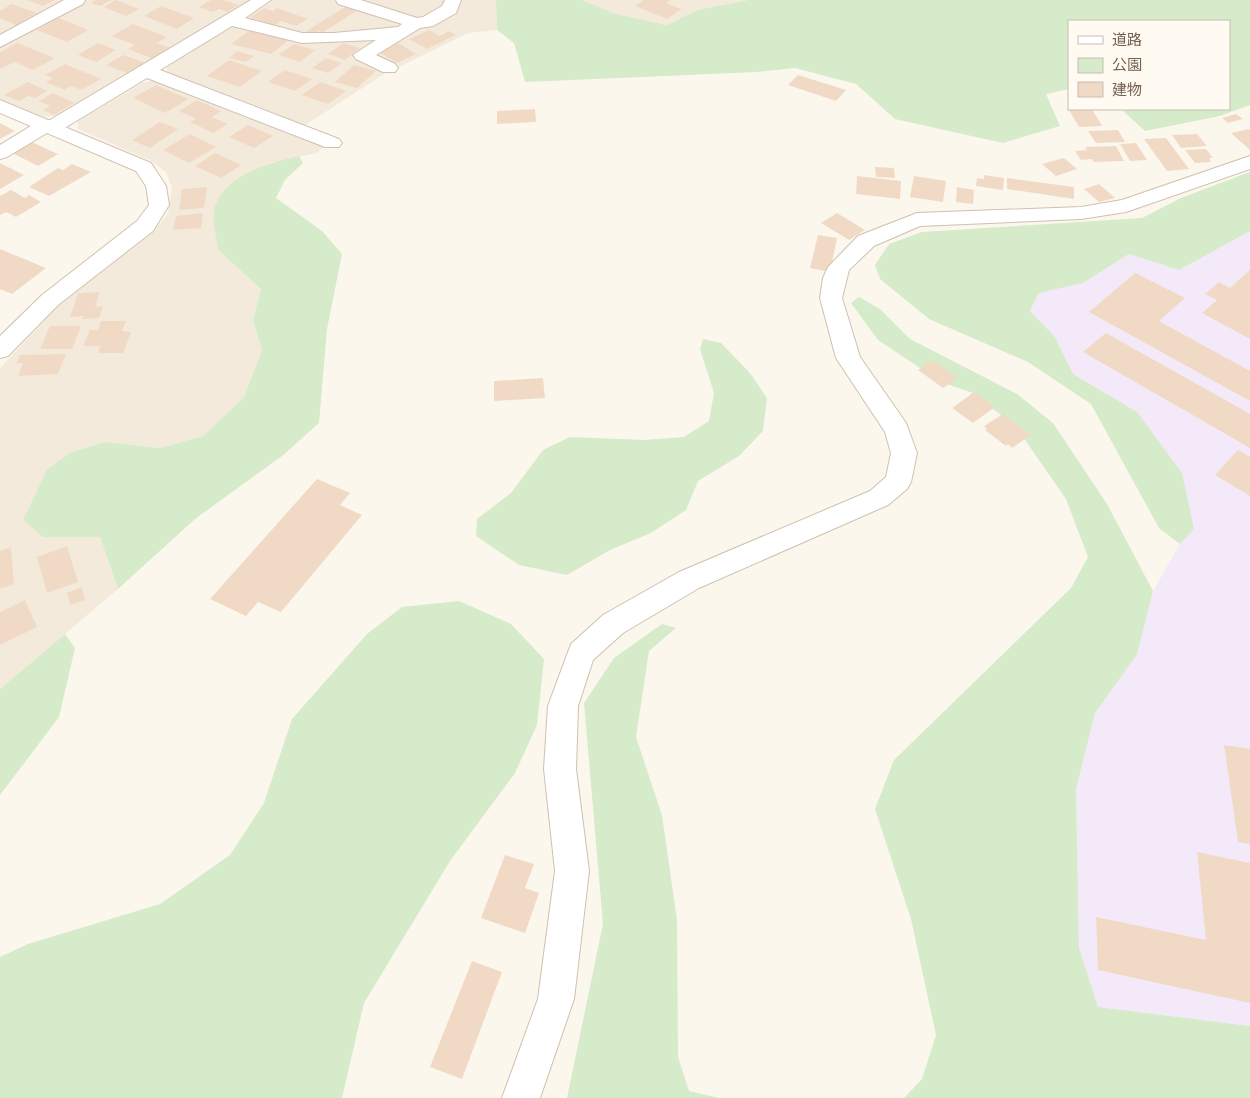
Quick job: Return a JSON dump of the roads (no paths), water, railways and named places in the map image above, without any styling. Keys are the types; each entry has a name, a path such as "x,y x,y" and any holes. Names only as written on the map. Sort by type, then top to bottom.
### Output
{"street":[{"path":"0,42 77,0"},
{"path":"0,153 146,71 263,0"},
{"path":"344,0 409,28"},
{"path":"230,20 302,38 334,38 409,28 428,22 450,9 453,0"},
{"path":"389,68 362,55 409,28"},
{"path":"146,71 332,143"},
{"path":"0,106 144,166 156,186 159,205 144,226 50,300 0,350"},
{"path":"521,1098 556,999 572,871 560,769 563,706 581,654 613,624 689,580 879,498 898,482 904,453 897,430 848,358 845,350 831,298 834,278 839,267 866,241 917,220 1081,213 1126,206 1250,162"}]}
